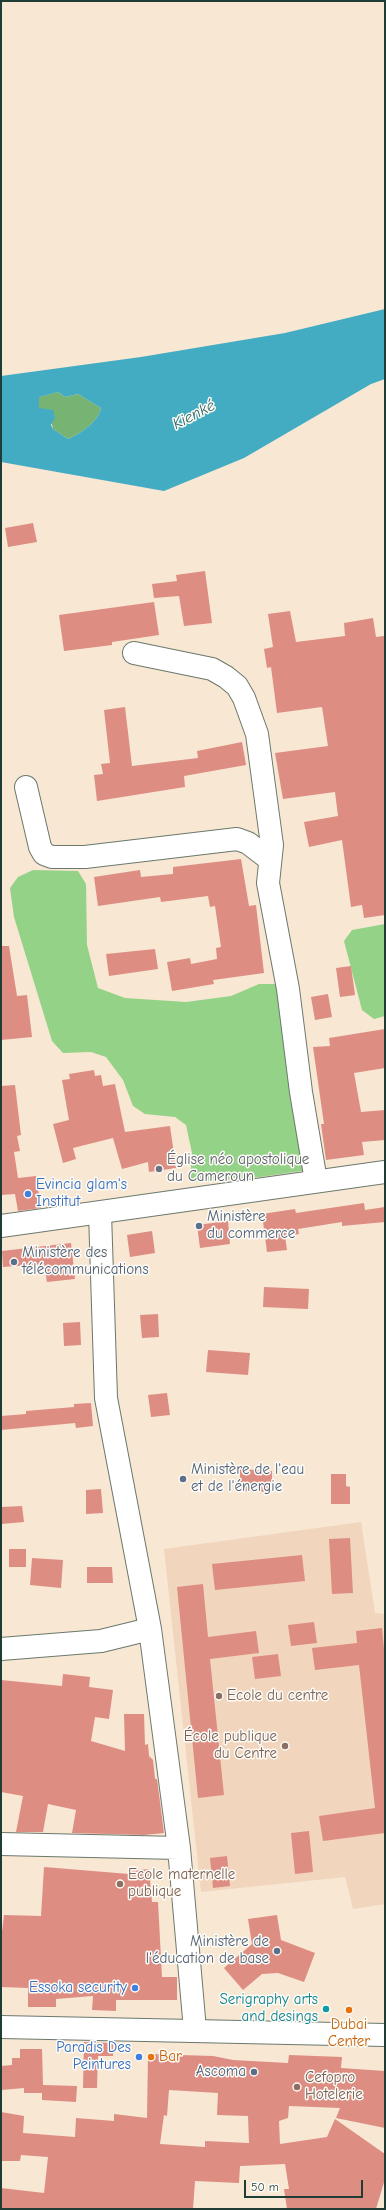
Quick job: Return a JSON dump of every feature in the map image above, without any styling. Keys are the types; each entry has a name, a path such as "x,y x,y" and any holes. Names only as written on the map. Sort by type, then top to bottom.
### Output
{"street":[{"path":"134,653 212,669 237,686 244,698 257,734 272,845 269,858 268,883 288,989 301,1092 316,1181"},
{"path":"26,787 40,847 44,854 52,857 85,857 237,839 248,843 269,858"},
{"path":"1,1226 385,1172"},
{"path":"100,1213 106,1398 150,1629 180,1848 195,2030"},
{"path":"1,1649 101,1641 150,1629"},
{"path":"1,1844 180,1848"},
{"path":"1,2027 385,2035"}],"shaded area":[{"name":"École publique du Centre","path":"361,1522 375,1613 385,1614 385,1904 353,1909 345,1877 201,1892 164,1549"}],"green space":[{"path":"58,392 65,397 78,394 101,408 100,413 93,422 78,434 68,439 53,429 49,411 39,409 38,397"},
{"path":"33,870 78,871 86,884 87,945 98,988 125,998 186,1002 231,996 259,984 276,984 302,1124 308,1170 260,1177 190,1182 192,1153 186,1125 175,1117 145,1114 133,1106 123,1080 106,1057 91,1052 63,1053 52,1041 14,917 10,888 18,877"},
{"path":"385,924 385,1016 374,1019 362,1010 344,941 352,930"}],"water":[{"name":"Kienké","path":"385,309 385,379 371,384 244,458 164,491 1,462 1,376 141,357 285,333","holes":["58,392 65,397 78,394 101,408 100,413 93,422 78,434 68,439 53,429 51,425 55,418 53,410 39,408 39,397"]}],"building":[{"path":"33,523 37,542 8,547 5,528"},
{"path":"205,571 212,623 184,626 179,596 154,598 152,584 177,581 176,575"},
{"path":"154,602 159,635 112,642 112,645 64,651 59,615"},
{"path":"290,611 296,642 345,636 344,623 373,618 376,637 384,636 385,915 364,918 362,905 351,907 342,840 309,847 304,822 338,816 335,792 283,799 275,753 328,746 322,707 277,713 271,667 267,668 264,649 273,647 268,614"},
{"path":"125,707 132,766 198,758 197,751 242,742 246,765 184,776 185,787 97,801 94,775 103,774 101,764 110,763 104,710"},
{"path":"241,859 249,906 256,905 264,973 213,980 214,984 172,991 167,962 190,958 191,964 217,959 216,948 221,947 215,906 210,907 208,896 161,902 160,897 98,906 94,877 140,870 141,877 173,874 173,867"},
{"path":"1,946 9,946 17,996 27,995 32,1037 1,1040"},
{"path":"155,949 158,969 109,976 106,954"},
{"path":"351,966 355,995 340,997 336,968"},
{"path":"328,994 332,1017 315,1020 311,997"},
{"path":"385,1029 385,1068 354,1073 361,1112 385,1110 385,1140 362,1142 364,1155 326,1160 321,1124 324,1124 313,1047 330,1046 329,1038"},
{"path":"94,1070 95,1076 101,1075 103,1086 115,1084 125,1132 170,1126 176,1168 149,1172 148,1162 122,1169 113,1138 73,1148 76,1159 63,1163 53,1124 69,1120 62,1080 70,1079 69,1074"},
{"path":"15,1085 21,1135 17,1136 20,1151 14,1152 18,1178 36,1176 41,1208 18,1211 15,1194 1,1195 1,1086"},
{"path":"364,1203 365,1210 385,1207 385,1222 342,1226 342,1222 298,1229 299,1234 285,1236 287,1250 267,1252 262,1214 295,1209 296,1213"},
{"path":"228,1221 230,1244 200,1248 197,1225"},
{"path":"152,1231 155,1253 130,1257 127,1235"},
{"path":"71,1243 75,1279 47,1282 44,1264 3,1267 2,1251"},
{"path":"264,1287 309,1289 308,1309 263,1307"},
{"path":"158,1314 159,1337 142,1338 140,1315"},
{"path":"80,1322 81,1345 64,1346 63,1323"},
{"path":"208,1350 250,1353 248,1375 206,1372"},
{"path":"167,1393 170,1415 151,1417 148,1395"},
{"path":"91,1403 93,1426 76,1428 75,1423 1,1430 1,1416 26,1414 26,1411 74,1407 74,1404"},
{"path":"240,1469 272,1471 272,1492 240,1491"},
{"path":"331,1474 346,1474 346,1486 350,1487 350,1504 331,1504"},
{"path":"101,1489 103,1513 86,1514 86,1490"},
{"path":"22,1506 24,1522 1,1524 1,1507"},
{"path":"350,1538 353,1593 332,1594 329,1539"},
{"path":"9,1549 26,1549 26,1567 9,1567"},
{"path":"302,1555 305,1581 215,1590 212,1564"},
{"path":"32,1558 63,1560 61,1588 30,1585"},
{"path":"87,1567 112,1567 113,1583 87,1583"},
{"path":"203,1584 208,1637 256,1631 259,1653 210,1659 224,1795 198,1798 177,1587"},
{"path":"314,1622 317,1643 291,1646 288,1625"},
{"path":"382,1628 385,1659 385,1833 323,1841 319,1816 375,1808 359,1665 315,1670 312,1648 357,1643 356,1631"},
{"path":"278,1654 281,1676 255,1679 252,1657"},
{"path":"63,1674 90,1677 89,1687 113,1690 109,1719 95,1717 91,1741 125,1751 124,1714 144,1714 145,1745 148,1744 149,1756 153,1760 164,1833 144,1835 72,1833 76,1810 48,1804 43,1832 16,1832 23,1796 1,1792 1,1680 62,1686"},
{"path":"309,1831 313,1872 295,1874 291,1833"},
{"path":"227,1856 230,1886 213,1888 210,1858"},
{"path":"44,1867 129,1874 129,1871 149,1869 152,1902 158,1902 162,1977 177,1977 177,2000 116,2000 116,2011 92,2010 93,1996 56,1999 56,2007 28,2007 28,1988 1,1987 1,1940 4,1915 41,1916"},
{"path":"277,1915 281,1940 315,1953 304,1982 278,1973 262,1974 243,1990 224,1968 252,1944 248,1919"},
{"path":"84,2042 113,2043 113,2056 98,2056 97,2088 83,2088"},
{"path":"20,2049 42,2049 43,2085 77,2086 76,2102 42,2100 42,2093 24,2093 24,2088 1,2090 1,2066 12,2065 12,2058 20,2058"},
{"path":"148,2054 213,2056 233,2060 288,2063 289,2055 342,2057 341,2068 385,2071 385,2128 336,2118 340,2108 289,2106 288,2118 279,2121 280,2144 327,2137 335,2119 385,2154 385,2179 376,2209 287,2209 284,2189 289,2189 285,2164 240,2166 239,2183 195,2181 193,2209 1,2209 1,2188 44,2193 48,2157 21,2155 20,2161 1,2161 1,2112 24,2116 23,2133 75,2137 76,2118 114,2121 114,2114 147,2118","holes":["169,2090 218,2093 217,2115 248,2116 249,2143 205,2141 205,2147 160,2144 164,2115 167,2116"]}],"place":[{"name":"Église néo apostolique du Cameroun","path":"159,1169"},
{"name":"Evincia glam's Institut","path":"28,1194"},
{"name":"Ministère du commerce","path":"199,1226"},
{"name":"Ministère des télécommunications","path":"14,1262"},
{"name":"Ministère de l'eau et de l'énergie","path":"183,1479"},
{"name":"Ecole du centre","path":"219,1696"},
{"name":"École publique du Centre","path":"285,1746"},
{"name":"Ecole maternelle publique","path":"120,1884"},
{"name":"Ministère de l'éducation de base","path":"277,1951"},
{"name":"Essoka security","path":"135,1988"},
{"name":"Serigraphy arts and desings","path":"326,2009"},
{"name":"Dubai Center","path":"349,2010"},
{"name":"Paradis Des Peintures","path":"139,2057"},
{"name":"Bar","path":"151,2057"},
{"name":"Ascoma","path":"254,2072"},
{"name":"Cefopro Hotelerie","path":"297,2087"}]}
